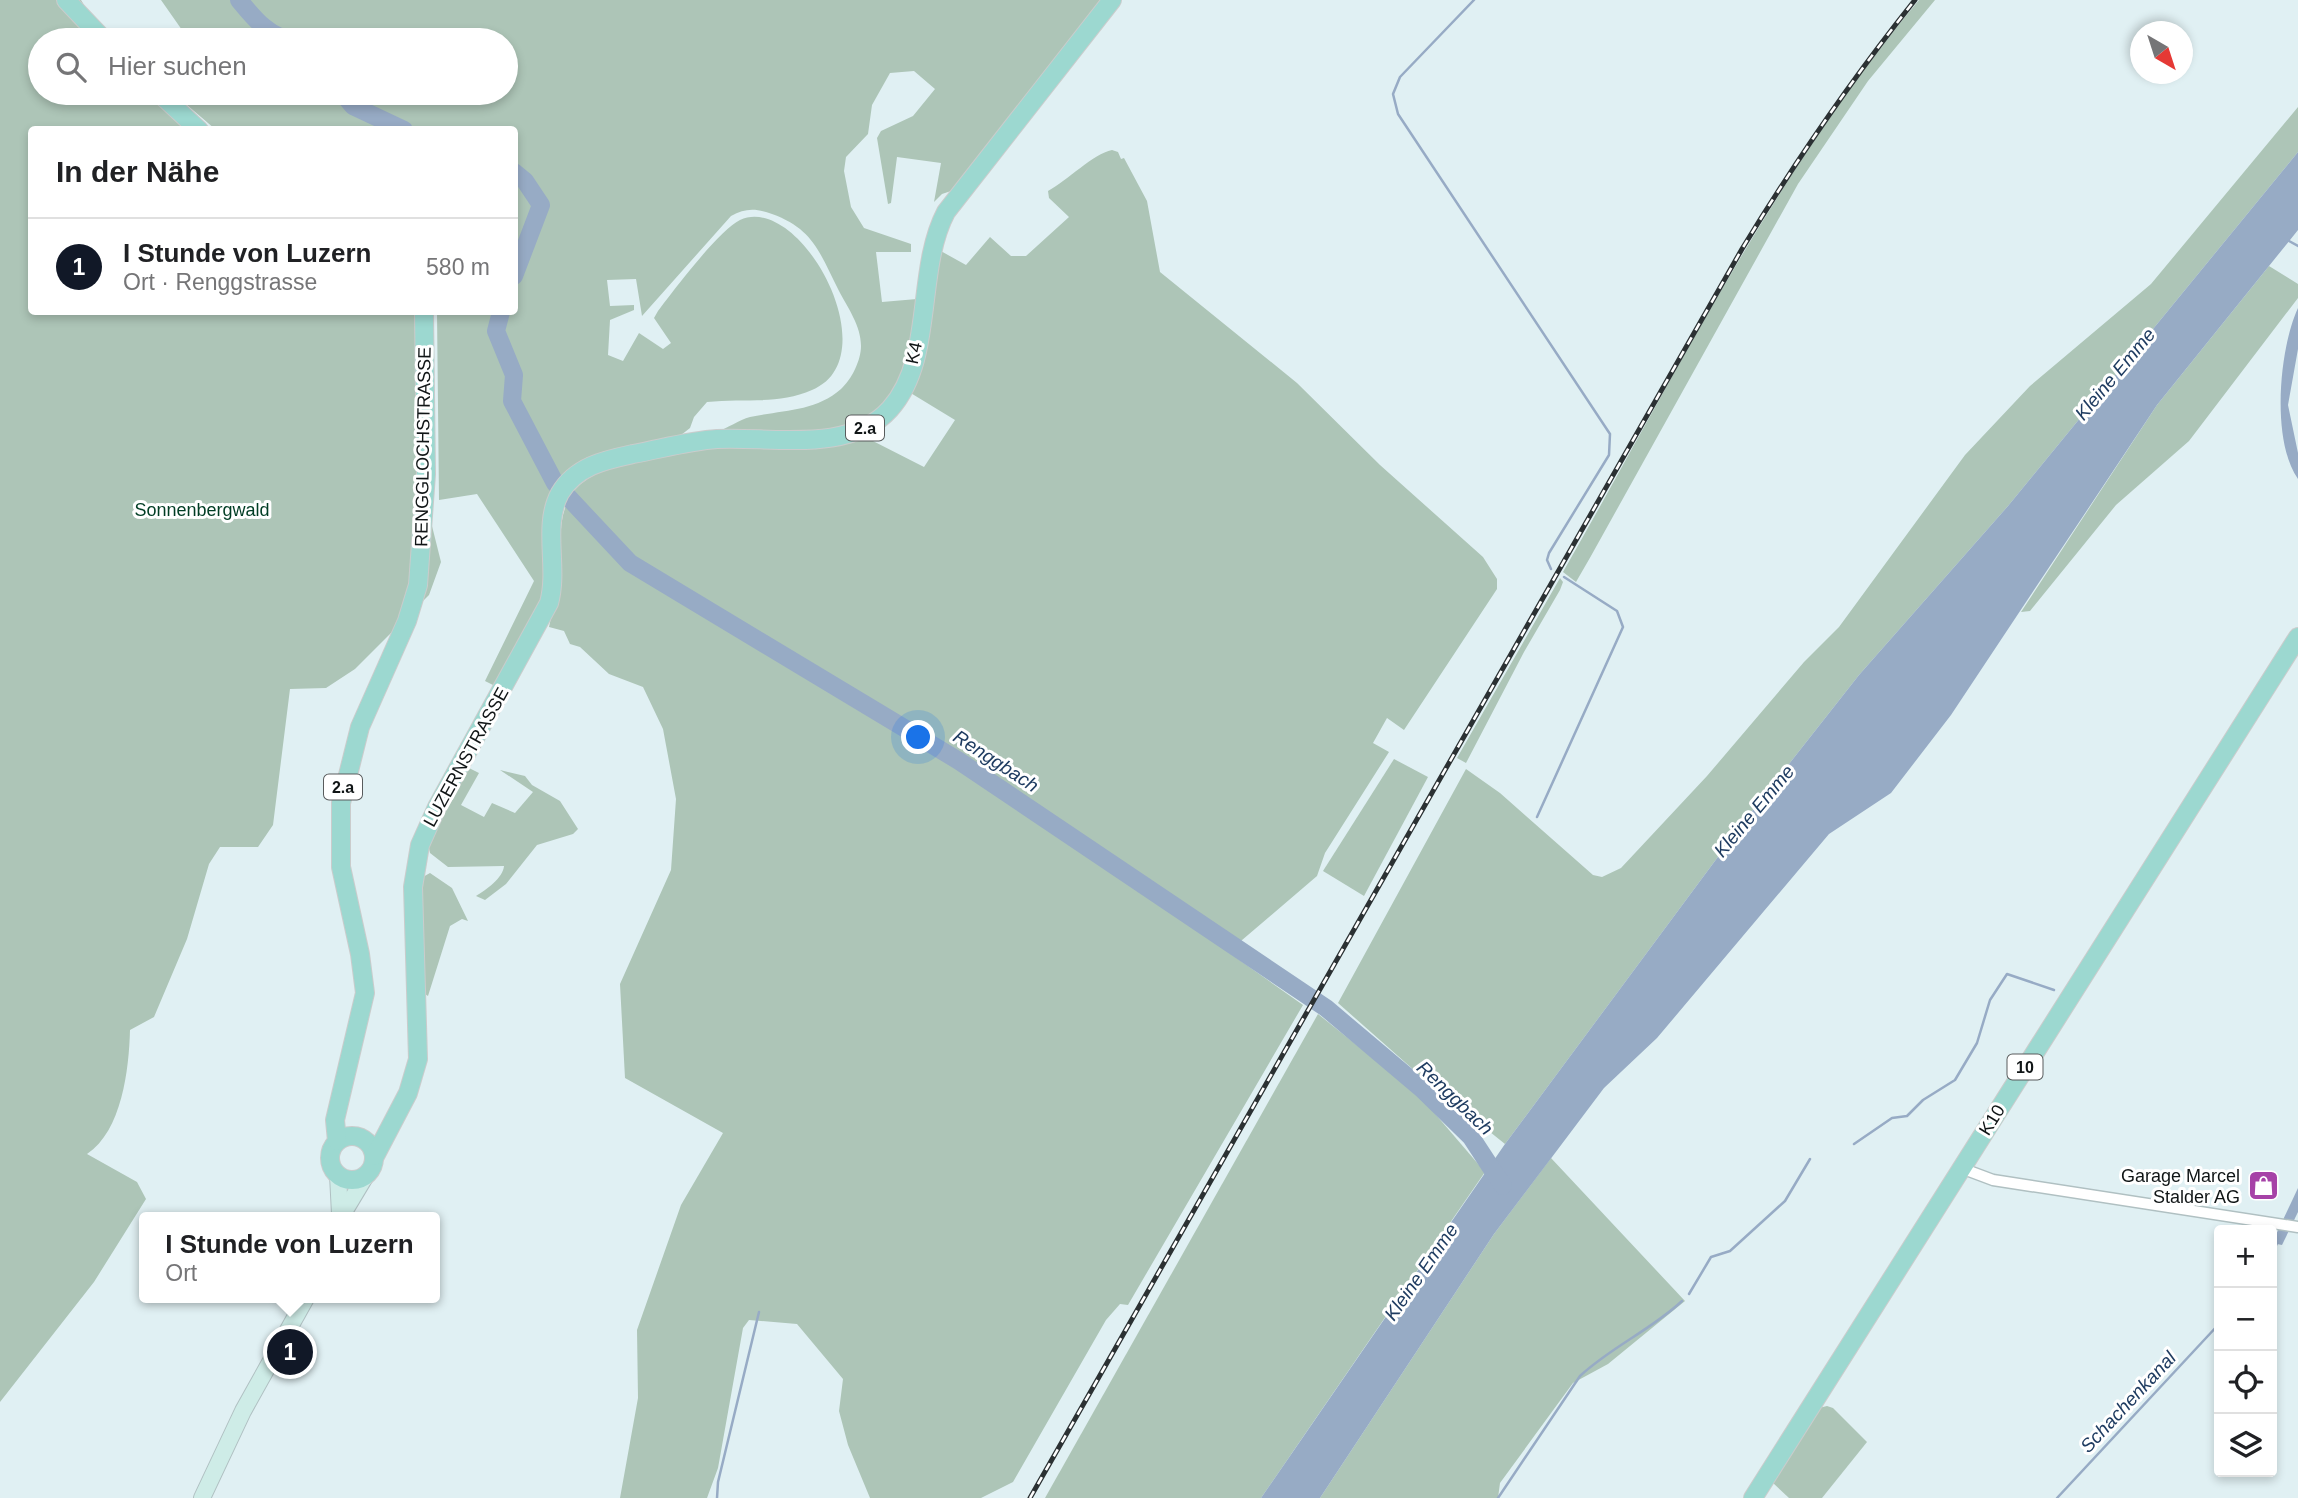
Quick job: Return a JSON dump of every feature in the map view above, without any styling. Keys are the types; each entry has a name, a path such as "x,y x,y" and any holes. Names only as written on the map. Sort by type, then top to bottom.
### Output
{"main road":[{"path":"66,0 93,28"},
{"name":"K4","path":"560,494 581,471 597,463 695,442 842,435 870,426 888,412 902,393 914,363 935,239 946,212 1112,0"},
{"path":"172,105 195,126"},
{"name":"RENGGLOCHSTRASSE","path":"351,1137 335,1120 365,993 360,954 341,867 341,803 359,727 414,604 421,565 426,474 424,315"},
{"name":"LUZERNSTRASSE","path":"375,1156 410,1087 419,1046 413,887 417,856 430,820 549,603 553,586 552,519 560,494"},
{"name":"K10","path":"1753,1498 2298,637"},
{"name":"LUZERNSTRASSE","path":"351,1137 397,1110"},
{"path":"341,1212 338,1175 330,1159 351,1137 370,1144 375,1156 372,1169 344,1212"},
{"path":"338,1175 351,1180 365,1177"},
{"path":"202,1498 243,1411 303,1303"}],"street":[{"path":"1961,1168 1993,1180 2296,1227"}],"green space":[{"name":"Sonnenbergwald","path":"0,0 81,0 98,28 28,28 28,105 172,105 196,126 28,126 28,315 427,315 426,502 441,562 429,595 355,669 326,688 290,689 273,825 258,847 220,847 209,864 187,939 154,1017 130,1030 128,1063 116,1115 99,1144 87,1154 137,1182 146,1199 94,1282 0,1402"},
{"path":"161,0 1106,0 951,191 942,194 934,202 941,163 897,157 891,203 888,204 877,138 881,131 913,116 935,89 914,71 890,73 872,105 868,134 846,157 844,171 851,207 864,228 911,244 911,252 876,252 882,302 917,299 911,346 902,379 881,408 861,421 839,429 815,433 716,432 750,417 798,409 831,397 845,385 858,363 860,339 853,317 821,254 807,235 786,220 756,210 741,211 731,216 642,316 636,279 607,280 610,306 634,305 634,310 610,320 608,355 623,361 639,333 663,349 671,343 654,318 665,301 731,226 740,220 764,218 788,230 810,253 828,282 840,315 842,346 834,372 812,390 786,398 707,402 694,417 690,428 676,439 586,458 563,477 546,591 495,686 485,681 534,581 477,494 439,500 437,315 518,315 518,126 212,126 187,105 518,105 518,28 181,28"},
{"path":"1919,0 1935,0 1868,81 1798,184 1576,582 1563,572 1686,351 1772,205 1867,66"},
{"path":"2298,107 2298,152 2008,506 1859,675 1752,811 1505,1144 1424,1079 1338,1003 1466,769 1500,793 1593,875 1602,877 1621,868 1707,776 1804,662 1839,627 1965,455 2030,386 2151,284"},
{"path":"1112,150 1118,152 1121,159 1124,158 1147,201 1160,272 1297,383 1380,465 1483,557 1497,579 1497,589 1404,730 1387,718 1373,743 1389,752 1325,853 1317,876 1228,952 1303,1005 1128,1305 1120,1304 1106,1320 1013,1482 981,1498 870,1498 848,1445 839,1411 843,1379 797,1324 749,1320 743,1328 718,1468 707,1498 620,1498 638,1398 637,1330 681,1205 723,1133 625,1078 620,984 671,870 676,799 663,729 643,687 609,674 580,647 570,644 564,631 549,627 560,587 561,528 565,507 570,497 589,478 619,464 658,454 701,448 746,443 869,439 924,467 955,420 909,392 939,250 966,265 990,237 1011,256 1026,256 1069,217 1049,198 1048,191 1097,157"},
{"path":"2269,266 2298,284 2298,298 2189,441 2116,505 2030,611 2021,612 2157,405"},
{"path":"1560,578 1563,582 1560,590 1466,763 1457,758"},
{"path":"1394,759 1428,777 1364,896 1323,871"},
{"path":"469,768 479,773 461,805 484,817 492,803 515,813 533,792 500,770 525,776 532,785 560,801 578,829 573,834 537,845 506,884 485,900 476,896 497,879 504,866 448,867 430,853 428,844"},
{"path":"430,873 452,888 468,921 462,919 450,926 428,996 425,994 419,906 421,878"},
{"path":"1318,1014 1419,1095 1485,1172 1261,1498 1045,1498"},
{"path":"1551,1158 1685,1301 1608,1364 1573,1383 1500,1483 1498,1498 1320,1498 1494,1234"},
{"path":"1819,1408 1833,1408 1867,1442 1822,1498 1789,1498 1772,1482"}],"water":[{"name":"Kleine Emme","path":"2298,152 2298,230 2157,405 1951,715 1891,793 1829,834 1657,1038 1604,1088 1494,1234 1320,1498 1261,1498 1505,1144 1752,811 1859,675 2008,506"},
{"path":"2298,308 2298,349 2288,405 2298,453 2298,479 2289,462 2284,442 2281,395 2286,347"},
{"path":"2298,1188 2298,1212 2282,1245 2277,1244 2277,1232"}],"waterway":[{"name":"Renggbach","path":"239,0 266,28"},
{"path":"1474,0 1400,77 1393,94 1398,114 1610,434 1609,455 1549,553 1547,560 1551,569"},
{"name":"Renggbach","path":"352,105 396,126"},
{"name":"Renggbach","path":"518,175 541,205 518,265"},
{"path":"2289,241 2298,246"},
{"name":"Renggbach","path":"500,315 496,331 514,375 512,401 555,483 630,563 959,761 1326,1008 1422,1089 1471,1137 1503,1186"},
{"path":"1537,817 1623,627 1617,611 1564,577"},
{"path":"1854,1144 1892,1118 1907,1116 1923,1100 1955,1080 1977,1043 1990,1000 2007,974 2054,990"},
{"path":"1689,1294 1711,1257 1730,1251 1785,1201 1810,1159"},
{"path":"1498,1498 1580,1376 1682,1301"},
{"path":"717,1498 718,1482 759,1312"},
{"name":"Schachenkanal","path":"2057,1498 2214,1329"}],"railway":[{"path":"1030,1498 1742,249 1824,122 1915,0"}],"place":[{"name":"Garage Marcel Stalder AG","path":"2263,1186"},
{"name":"I Stunde von Luzern","path":"290,1352"}]}
